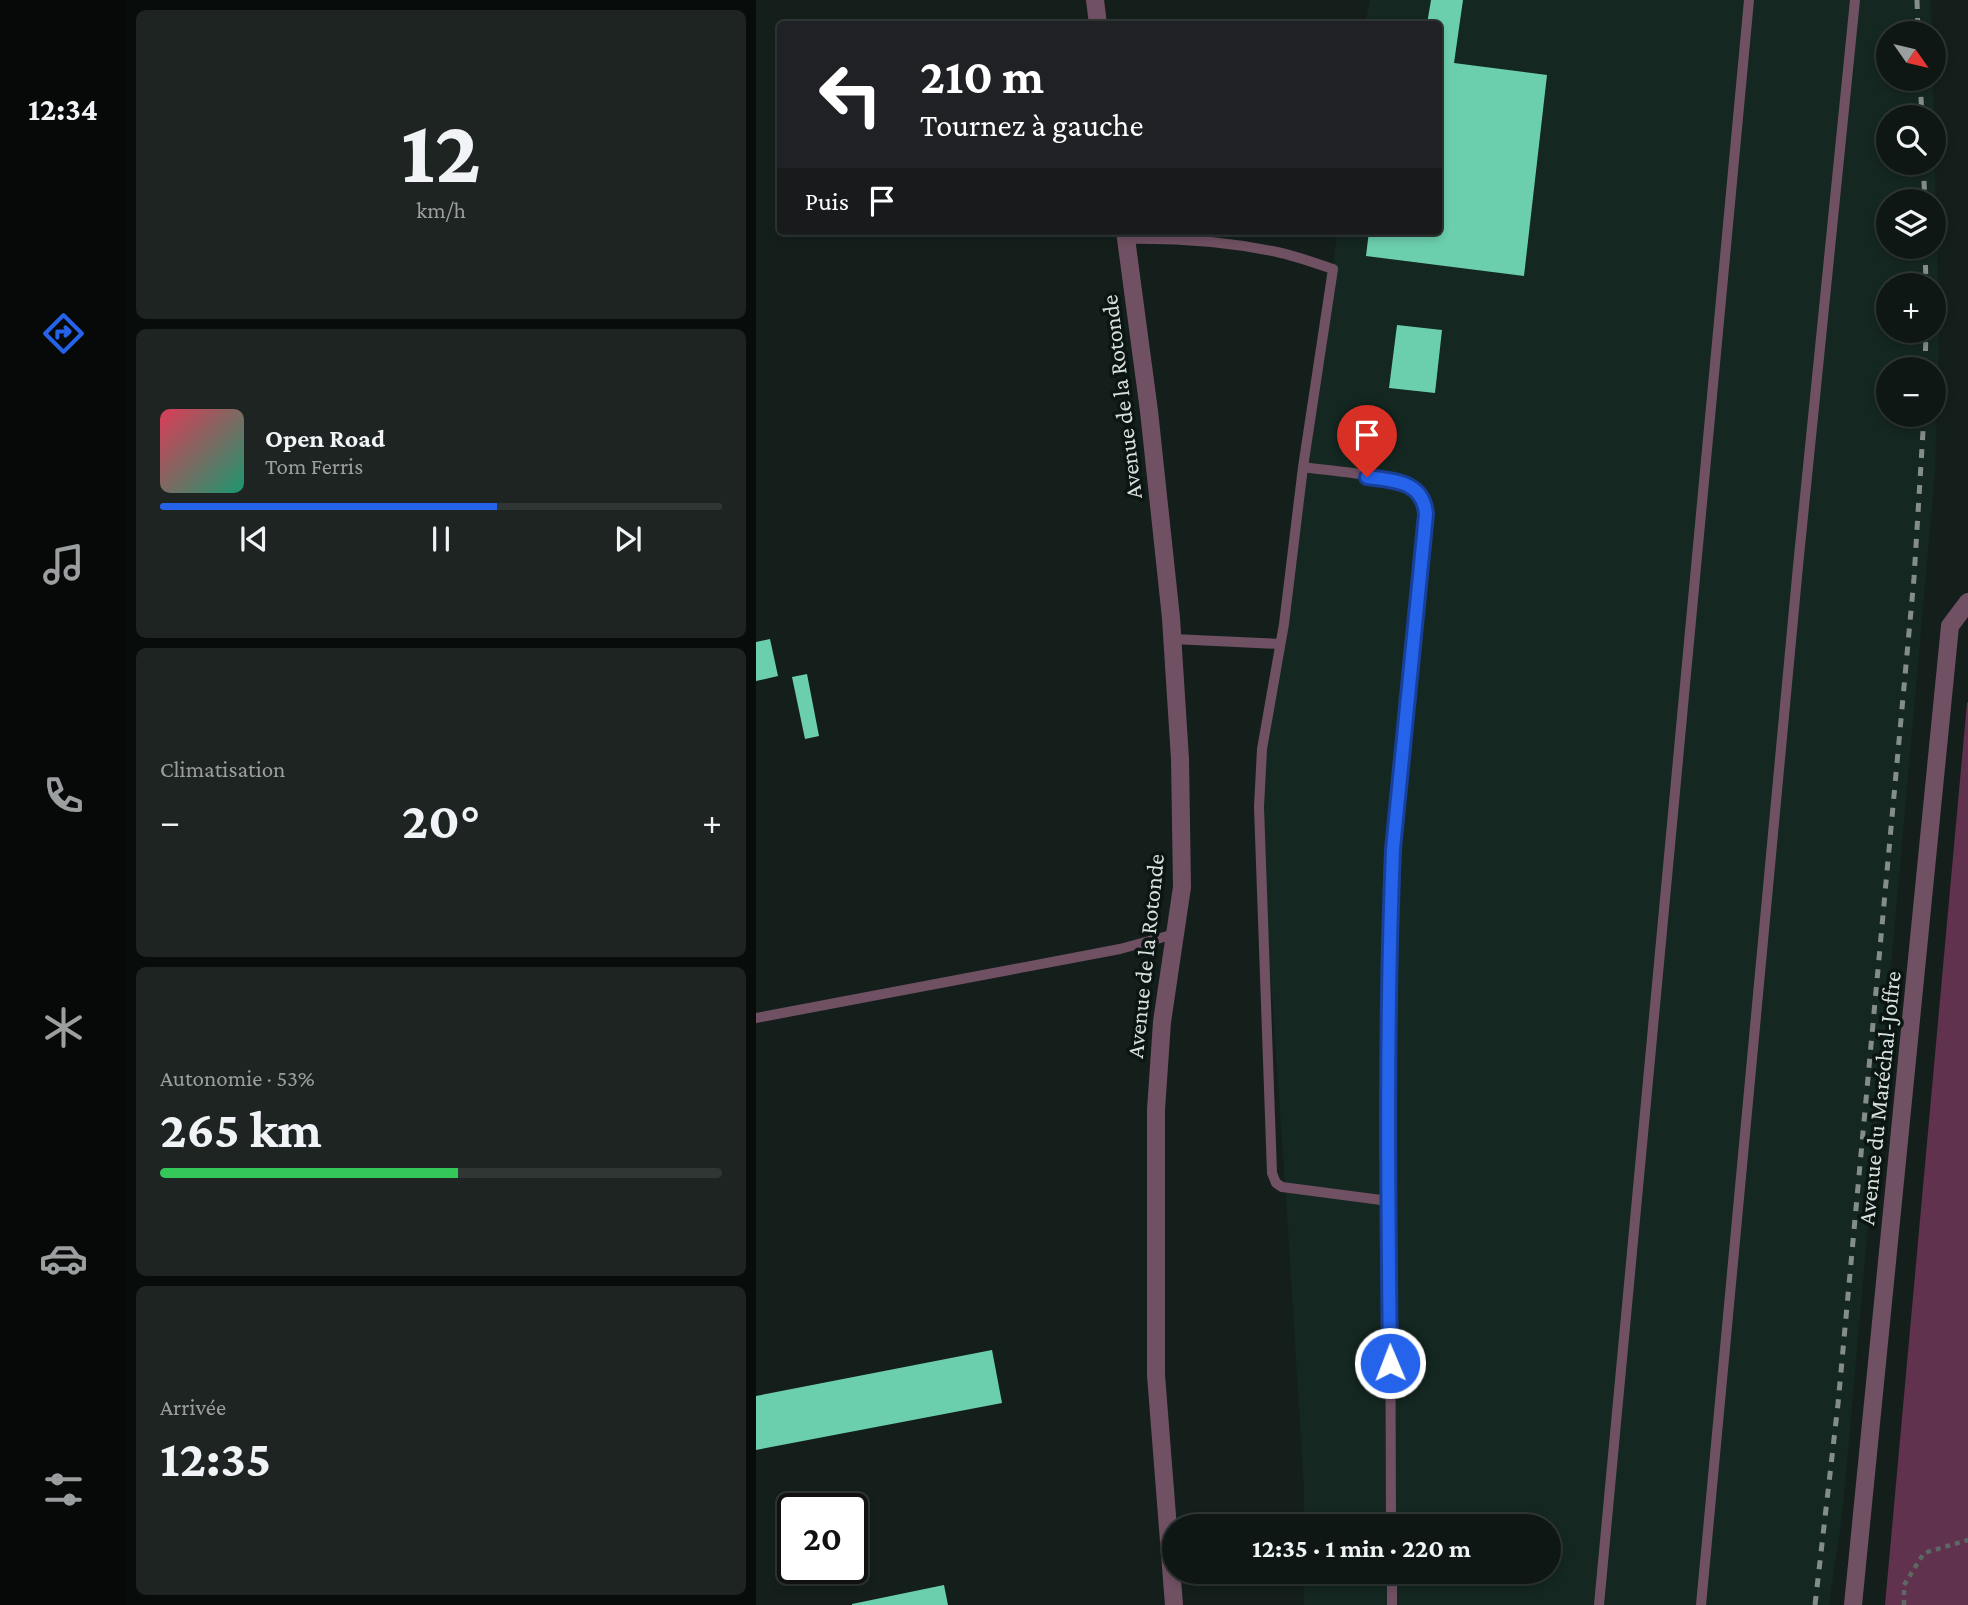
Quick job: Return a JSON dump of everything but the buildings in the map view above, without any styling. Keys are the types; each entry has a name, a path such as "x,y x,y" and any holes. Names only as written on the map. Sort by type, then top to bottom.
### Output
{"street":[{"path":"1095,0 1098,21"},
{"name":"Avenue de la Rotonde","path":"1126,235 1149,411 1172,639 1180,760 1182,874 1162,1022 1156,1110 1156,1375 1174,1605"},
{"name":"Avenue du Maréchal-Joffre","path":"1853,1605 1950,626 1968,602"}],"lane":[{"path":"1599,1605 1749,0"},
{"path":"1701,1605 1798,566 1855,0"},
{"path":"1126,235 1236,245 1278,252 1334,269 1303,467 1280,644 1262,749 1259,807 1272,1173 1276,1183 1282,1187 1389,1200"},
{"path":"1303,467 1390,480 1409,486 1419,492 1425,503 1426,514 1393,849 1389,961 1391,1514"},
{"path":"1172,639 1280,644"},
{"path":"756,1018 1120,949 1175,934"},
{"path":"1392,1584 1392,1605"}],"path":[{"path":"1903,1605 1904,1585 1924,1553 1968,1540"}],"shaded area":[{"path":"1370,0 1931,0 1932,21 1876,21 1876,91 1933,91 1934,105 1876,105 1876,175 1935,175 1936,189 1876,189 1876,259 1937,259 1938,273 1876,273 1876,343 1939,343 1938,357 1876,357 1876,427 1936,427 1935,473 1843,1508 1829,1605 1304,1605 1304,1584 1561,1584 1561,1514 1304,1514 1288,1229 1259,807 1262,749 1317,405 1337,235 1442,235 1442,21 1366,21"},
{"path":"1967,703 1968,1605 1885,1605"}],"railway":[{"path":"1917,0 1918,21"},
{"path":"1921,91 1921,105"},
{"path":"1924,175 1924,189"},
{"path":"1925,259 1926,273"},
{"path":"1925,357 1926,343"},
{"path":"1815,1605 1838,1404 1914,578 1923,427"}],"route":[{"path":"1367,477 1390,480 1419,492 1425,503 1426,514 1391,892 1388,1076 1390,1363"}]}
